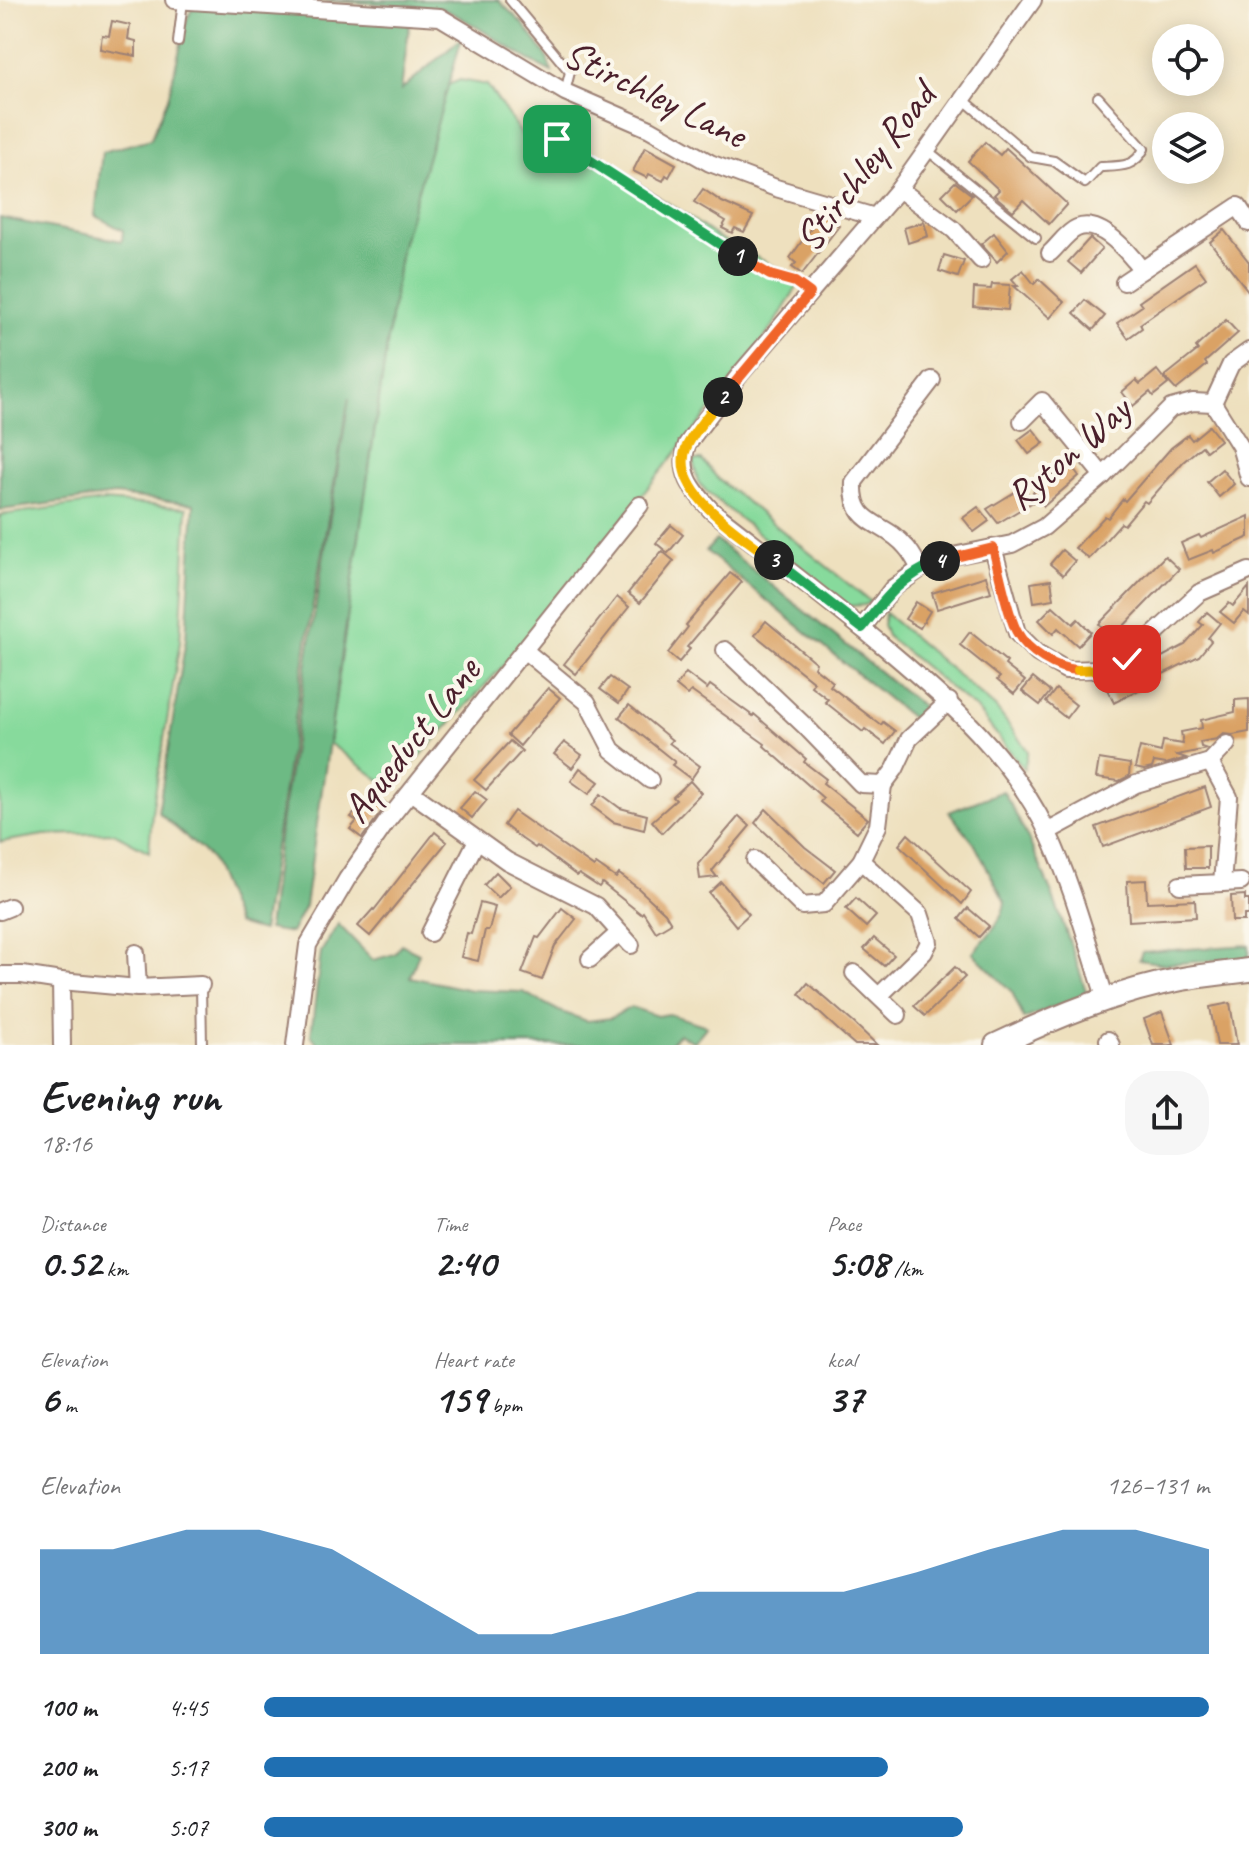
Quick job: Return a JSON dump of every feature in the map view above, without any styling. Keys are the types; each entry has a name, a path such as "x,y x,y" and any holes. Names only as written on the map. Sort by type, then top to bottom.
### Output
{"street":[{"name":"Stirchley Lane","path":"174,0 440,17 565,92 650,129 710,163 776,188 875,217"},
{"name":"Stirchley Road","path":"1033,0 899,189 741,373 687,444 683,457 684,474 691,488 711,510 862,628 949,701 1002,758 1047,832 1106,1000"},
{"path":"899,189 954,230 981,260"},
{"path":"1124,282 1238,206 1249,223"},
{"path":"1050,253 1075,229 1097,227 1142,270"},
{"path":"1249,351 1231,364 1213,403 1240,446 1249,478"},
{"path":"920,569 906,545 861,516 853,499 854,482 932,380"},
{"path":"1022,421 1042,401 1103,476"},
{"name":"Ryton Way","path":"862,628 893,588 920,569 953,556 1012,544 1044,527 1103,476 1171,408 1193,402 1213,403"},
{"name":"Aqueduct Lane","path":"295,1045 308,945 347,879 388,820 640,505"},
{"path":"993,548 1017,633 1037,653 1066,670 1106,669 1127,659 1199,593 1249,571"},
{"path":"524,650 587,702 612,750 650,780"},
{"path":"725,650 861,784 883,785"},
{"path":"755,860 802,906 824,904 861,861 878,826 883,785 895,769 909,739 949,701"},
{"path":"1047,832 1136,784 1210,762 1227,744"},
{"path":"1210,762 1229,797 1222,883"},
{"path":"412,793 507,861 596,906 631,945"},
{"path":"430,933 477,840"},
{"path":"861,861 920,914 929,942 924,952 879,996"},
{"path":"1180,885 1245,882"},
{"path":"590,959 619,933"},
{"path":"136,953 138,988"},
{"path":"996,1045 1051,1019 1106,1000 1179,980 1249,970"},
{"path":"854,973 898,1015"},
{"path":"0,975 138,988 201,985"},
{"path":"61,981 62,1045"}],"lane":[{"path":"510,0 570,72 565,92"},
{"path":"178,42 183,1"},
{"path":"962,99 1031,157 1054,161 1085,183 1100,167 1127,166 1138,161 1144,149 1098,97"},
{"path":"557,139 725,248 770,275 795,282 810,293"},
{"path":"927,150 1036,238"},
{"path":"201,985 202,1045"}],"green space":[{"path":"312,0 498,0 523,24 546,55 552,72 439,7"},
{"path":"194,5 411,13 401,90 462,38 401,249 305,906 291,933 268,929 280,829 349,398 262,931 237,924 210,858 158,812 186,639 194,504 115,495 0,510 0,218 122,241 123,230 95,216 102,152 151,139 168,98 187,19"},
{"path":"460,80 487,85 524,138 556,136 567,141 717,237 801,280 776,322 722,395 523,644 391,788 329,743 401,249 446,86"},
{"path":"693,460 702,460 719,480 871,602 848,606 708,493 698,482"},
{"path":"104,501 187,508 180,642 152,812 149,852 114,833 44,835 0,842 0,515"},
{"path":"716,540 923,707 913,719 706,551"},
{"path":"885,613 996,708 1028,751 1024,769 977,710 887,636 883,625"},
{"path":"1003,791 1050,890 1087,994 1024,1019 1012,992 973,953 997,923 1005,902 974,843 949,812"},
{"path":"338,924 373,960 395,954 401,944 419,953 410,977 471,990 523,992 559,1011 587,1021 611,1018 631,1007 657,1016 669,1014 707,1026 694,1042 679,1034 669,1045 319,1045 311,1035 321,952"},
{"path":"1249,945 1249,958 1165,964 1139,960 1142,952"}],"building":[{"path":"112,21 130,25 128,39 136,41 136,56 100,49 102,35 109,36"},
{"path":"985,142 1000,155 1006,148 1067,204 1049,224 1023,200 1013,211 994,195 999,190 968,161"},
{"path":"645,147 676,164 663,181 633,171"},
{"path":"955,182 972,195 957,210 942,195"},
{"path":"703,189 722,202 753,216 744,232 735,228 732,233 722,228 726,221 694,202"},
{"path":"822,213 839,226 802,274 792,267 796,263 790,258"},
{"path":"924,222 928,236 908,243 904,228"},
{"path":"1224,230 1249,262 1249,292 1210,242"},
{"path":"994,233 1008,251 997,262 981,244"},
{"path":"1090,238 1102,249 1081,273 1068,262"},
{"path":"944,255 964,261 958,277 939,271"},
{"path":"1195,263 1206,278 1140,324 1142,328 1128,338 1117,323 1142,306 1139,302"},
{"path":"1023,270 1034,284 1039,279 1064,302 1050,318 1014,286 1018,286 1012,279"},
{"path":"992,284 1010,285 1008,310 973,307 974,288 991,289"},
{"path":"1085,300 1105,316 1093,330 1074,313"},
{"path":"1226,320 1238,333 1205,362 1207,365 1176,390 1164,377 1198,350 1196,347"},
{"path":"1157,370 1168,384 1153,396 1150,392 1133,406 1122,392 1136,380 1140,384"},
{"path":"1209,426 1220,440 1206,451 1202,446 1183,462 1147,503 1144,501 1124,525 1121,523 1089,559 1075,548 1105,516 1108,518 1123,499 1125,501 1171,448 1188,435 1192,440"},
{"path":"1033,429 1044,443 1029,454 1018,440"},
{"path":"1069,462 1079,476 1044,506 1033,492"},
{"path":"1222,469 1234,484 1219,497 1207,482"},
{"path":"1023,487 1033,502 998,523 987,509"},
{"path":"978,507 989,521 974,532 963,518"},
{"path":"1249,516 1249,537 1214,553 1213,550 1188,560 1181,543 1199,535 1201,538"},
{"path":"671,525 683,535 668,553 656,543"},
{"path":"1062,550 1075,561 1063,575 1050,564"},
{"path":"662,551 674,561 640,603 628,593"},
{"path":"1165,556 1179,569 1113,637 1099,624"},
{"path":"730,573 742,582 687,647 690,649 679,662 668,653 688,627 686,625"},
{"path":"986,576 991,592 937,609 932,593"},
{"path":"1051,580 1054,599 1034,602 1031,583"},
{"path":"1249,587 1249,615 1244,611 1234,623 1220,612 1229,603 1233,606"},
{"path":"617,597 629,607 576,674 564,664"},
{"path":"916,602 930,611 920,628 905,619"},
{"path":"1053,606 1073,624 1078,619 1091,632 1078,646 1058,628 1053,634 1039,620"},
{"path":"1207,612 1220,623 1199,656 1114,703 1107,689 1158,663 1156,660 1185,645 1203,625 1199,622"},
{"path":"766,621 816,663 814,667 833,682 830,686 881,725 883,722 895,731 885,744 865,729 863,732 825,702 828,699 811,686 814,682 755,635"},
{"path":"970,632 1025,681 1014,694 997,680 1000,677 960,645"},
{"path":"686,673 707,689 710,685 754,714 806,759 804,762 826,779 823,783 868,819 857,832 820,802 823,798 765,744 691,691 687,695 676,686"},
{"path":"610,677 628,690 619,703 600,689"},
{"path":"1033,678 1050,692 1040,705 1022,691"},
{"path":"548,688 560,698 520,746 508,735"},
{"path":"1056,689 1076,705 1066,718 1046,702"},
{"path":"1249,699 1249,732 1223,734 1217,739 1200,742 1201,747 1207,749 1177,755 1186,758 1166,764 1154,762 1152,768 1144,770 1135,768 1140,747 1161,752 1163,741 1183,744 1181,732 1202,728 1201,720 1235,712 1235,700"},
{"path":"629,705 672,740 669,743 700,766 691,779 672,765 675,762 619,717"},
{"path":"510,741 522,751 486,790 474,780"},
{"path":"564,742 582,755 572,768 554,754"},
{"path":"1099,759 1130,764 1129,776 1119,781 1096,778"},
{"path":"580,768 599,782 589,794 571,781"},
{"path":"690,781 701,793 662,833 652,821 676,800 673,797"},
{"path":"1205,787 1211,807 1103,847 1096,827"},
{"path":"475,791 487,800 472,818 460,808"},
{"path":"601,794 620,808 647,815 644,830 613,822 592,806"},
{"path":"376,796 387,804 362,838 350,829 357,821 351,817 359,808 364,812"},
{"path":"766,809 805,847 835,870 824,883 755,823"},
{"path":"514,811 594,867 596,864 616,878 619,874 665,913 671,923 656,932 643,912 641,914 602,883 599,887 579,874 577,876 537,846 535,848 522,839 504,825"},
{"path":"739,816 750,826 712,871 717,877 700,879 698,864"},
{"path":"435,832 447,842 370,936 358,926"},
{"path":"908,834 971,892 962,904 899,845"},
{"path":"1208,846 1208,868 1186,868 1185,847"},
{"path":"496,872 510,886 498,898 484,885"},
{"path":"1146,880 1147,902 1195,900 1196,917 1129,921 1127,881"},
{"path":"721,882 749,914 736,926 709,893"},
{"path":"1245,895 1245,900 1249,900 1249,915 1244,915 1244,921 1232,921 1231,896"},
{"path":"856,898 876,916 866,927 846,909"},
{"path":"480,903 495,907 489,930 485,930 478,961 461,957"},
{"path":"562,908 576,919 555,946 542,980 522,973 536,937 539,938"},
{"path":"968,908 989,926 979,937 959,919"},
{"path":"874,938 894,955 884,966 864,949"},
{"path":"955,967 965,977 925,1016 914,1006"},
{"path":"808,983 877,1045 855,1045 847,1038 799,994"},
{"path":"1230,1003 1237,1045 1217,1045 1210,1007"},
{"path":"1162,1012 1174,1045 1153,1045 1144,1019"}],"route":[{"path":"557,139 725,248 770,275 795,282 810,293 741,373 687,444 683,457 684,474 691,488 711,510 862,628 893,588 920,569 953,556 993,548 1017,633 1037,653 1066,670 1106,669 1127,659"}]}
